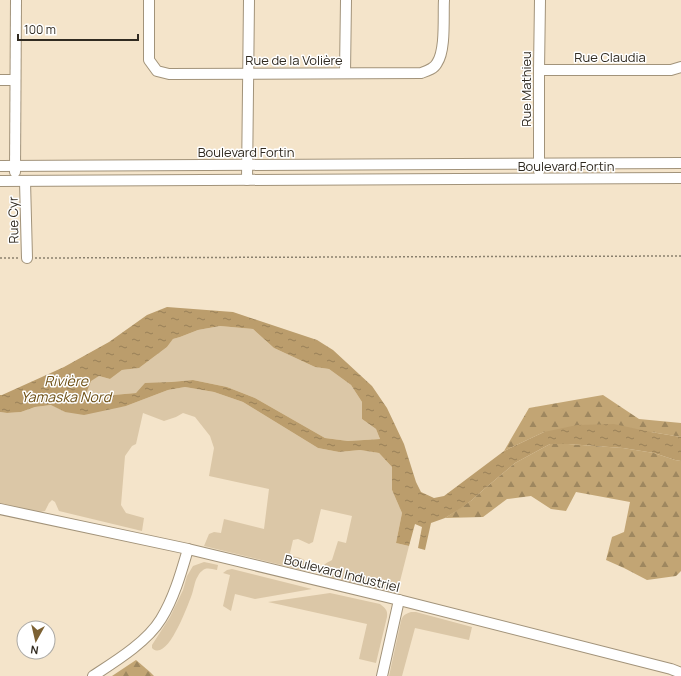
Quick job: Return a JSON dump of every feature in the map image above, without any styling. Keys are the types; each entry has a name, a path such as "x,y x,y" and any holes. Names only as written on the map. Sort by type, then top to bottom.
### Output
{"street":[{"name":"Rue Cyr","path":"16,0 15,166 20,181 27,258"},
{"name":"Rue de la Volière","path":"149,0 149,60 157,72 169,74 422,73 432,69 437,64 442,52 444,0"},
{"path":"247,180 249,0"},
{"path":"345,73 346,0"},
{"name":"Rue Mathieu","path":"539,179 540,0"},
{"name":"Rue Claudia","path":"539,70 671,70 681,67"},
{"path":"0,80 16,80"},
{"name":"Boulevard Fortin","path":"0,166 681,163"},
{"path":"356,164 356,180"},
{"path":"456,164 456,179"},
{"path":"652,164 652,178"},
{"path":"136,165 137,180"},
{"name":"Boulevard Fortin","path":"0,181 681,178"},
{"name":"Boulevard Industriel","path":"0,509 188,550 399,600 680,671"},
{"path":"93,676 130,651 161,619 177,583 188,550"},
{"path":"382,676 399,600"}],"path":[{"path":"0,258 681,256"}],"shaded area":[{"path":"220,326 253,329 274,348 315,367 329,369 351,385 362,402 362,419 376,429 380,439 348,441 325,438 255,398 227,387 193,380 171,382 136,393 113,395 93,402 84,399 90,381 99,376 110,379 122,370 139,368 167,347 173,339 198,330"},
{"path":"185,387 214,392 243,402 318,448 339,452 360,450 379,453 392,467 392,490 402,513 396,543 409,546 397,593 318,575 320,569 332,560 338,541 346,543 352,516 321,509 313,542 309,544 298,539 293,540 290,553 292,556 306,562 306,571 204,546 209,534 214,532 221,533 224,519 264,529 269,489 209,476 214,448 210,436 195,417 183,413 164,421 143,413 136,444 132,446 125,456 121,505 126,513 144,518 142,531 59,511 55,502 52,500 45,511 35,513 0,508 0,412 21,412 35,407 52,405 65,412 126,406 168,390"},
{"path":"204,562 218,565 217,570 207,569 200,572 176,632 164,648 158,651 152,648 152,645 170,617 183,590 187,576 193,566"},
{"path":"232,569 312,589 255,599 235,594 231,611 223,606 230,575 223,573"},
{"path":"330,593 380,604 386,609 387,617 376,663 359,659 367,624 268,602"},
{"path":"411,612 472,627 469,640 415,628 402,676 389,676 401,621 404,615"}],"green space":[{"path":"603,395 639,419 681,423 681,437 651,432 544,432 504,451 529,408"},
{"path":"550,444 623,448 654,453 681,461 681,571 676,576 647,580 606,560 612,537 624,532 630,502 576,492 566,511 551,509 531,496 507,499 483,517 445,518 472,500 515,463"},
{"path":"136,660 154,676 112,676"}],"water":[{"name":"Rivière Yamaska Nord","path":"167,307 233,312 317,340 333,350 372,386 387,408 404,444 416,482 421,492 434,498 444,496 504,451 544,432 577,425 614,424 681,437 681,461 654,453 623,448 550,444 515,463 461,508 445,518 431,523 425,550 418,548 422,527 415,524 409,546 396,543 402,513 392,490 392,467 379,453 360,450 339,452 318,448 243,402 214,392 185,387 168,390 126,406 84,415 65,412 51,405 35,407 21,412 0,412 0,395 64,367 109,342 147,315","holes":["220,326 253,329 274,348 315,367 329,369 351,385 362,402 362,419 376,429 380,439 348,441 325,438 255,398 227,387 193,380 145,383 136,393 113,395 93,402 84,399 91,381 99,376 110,379 122,370 139,368 167,347 173,339 198,330"]}]}
